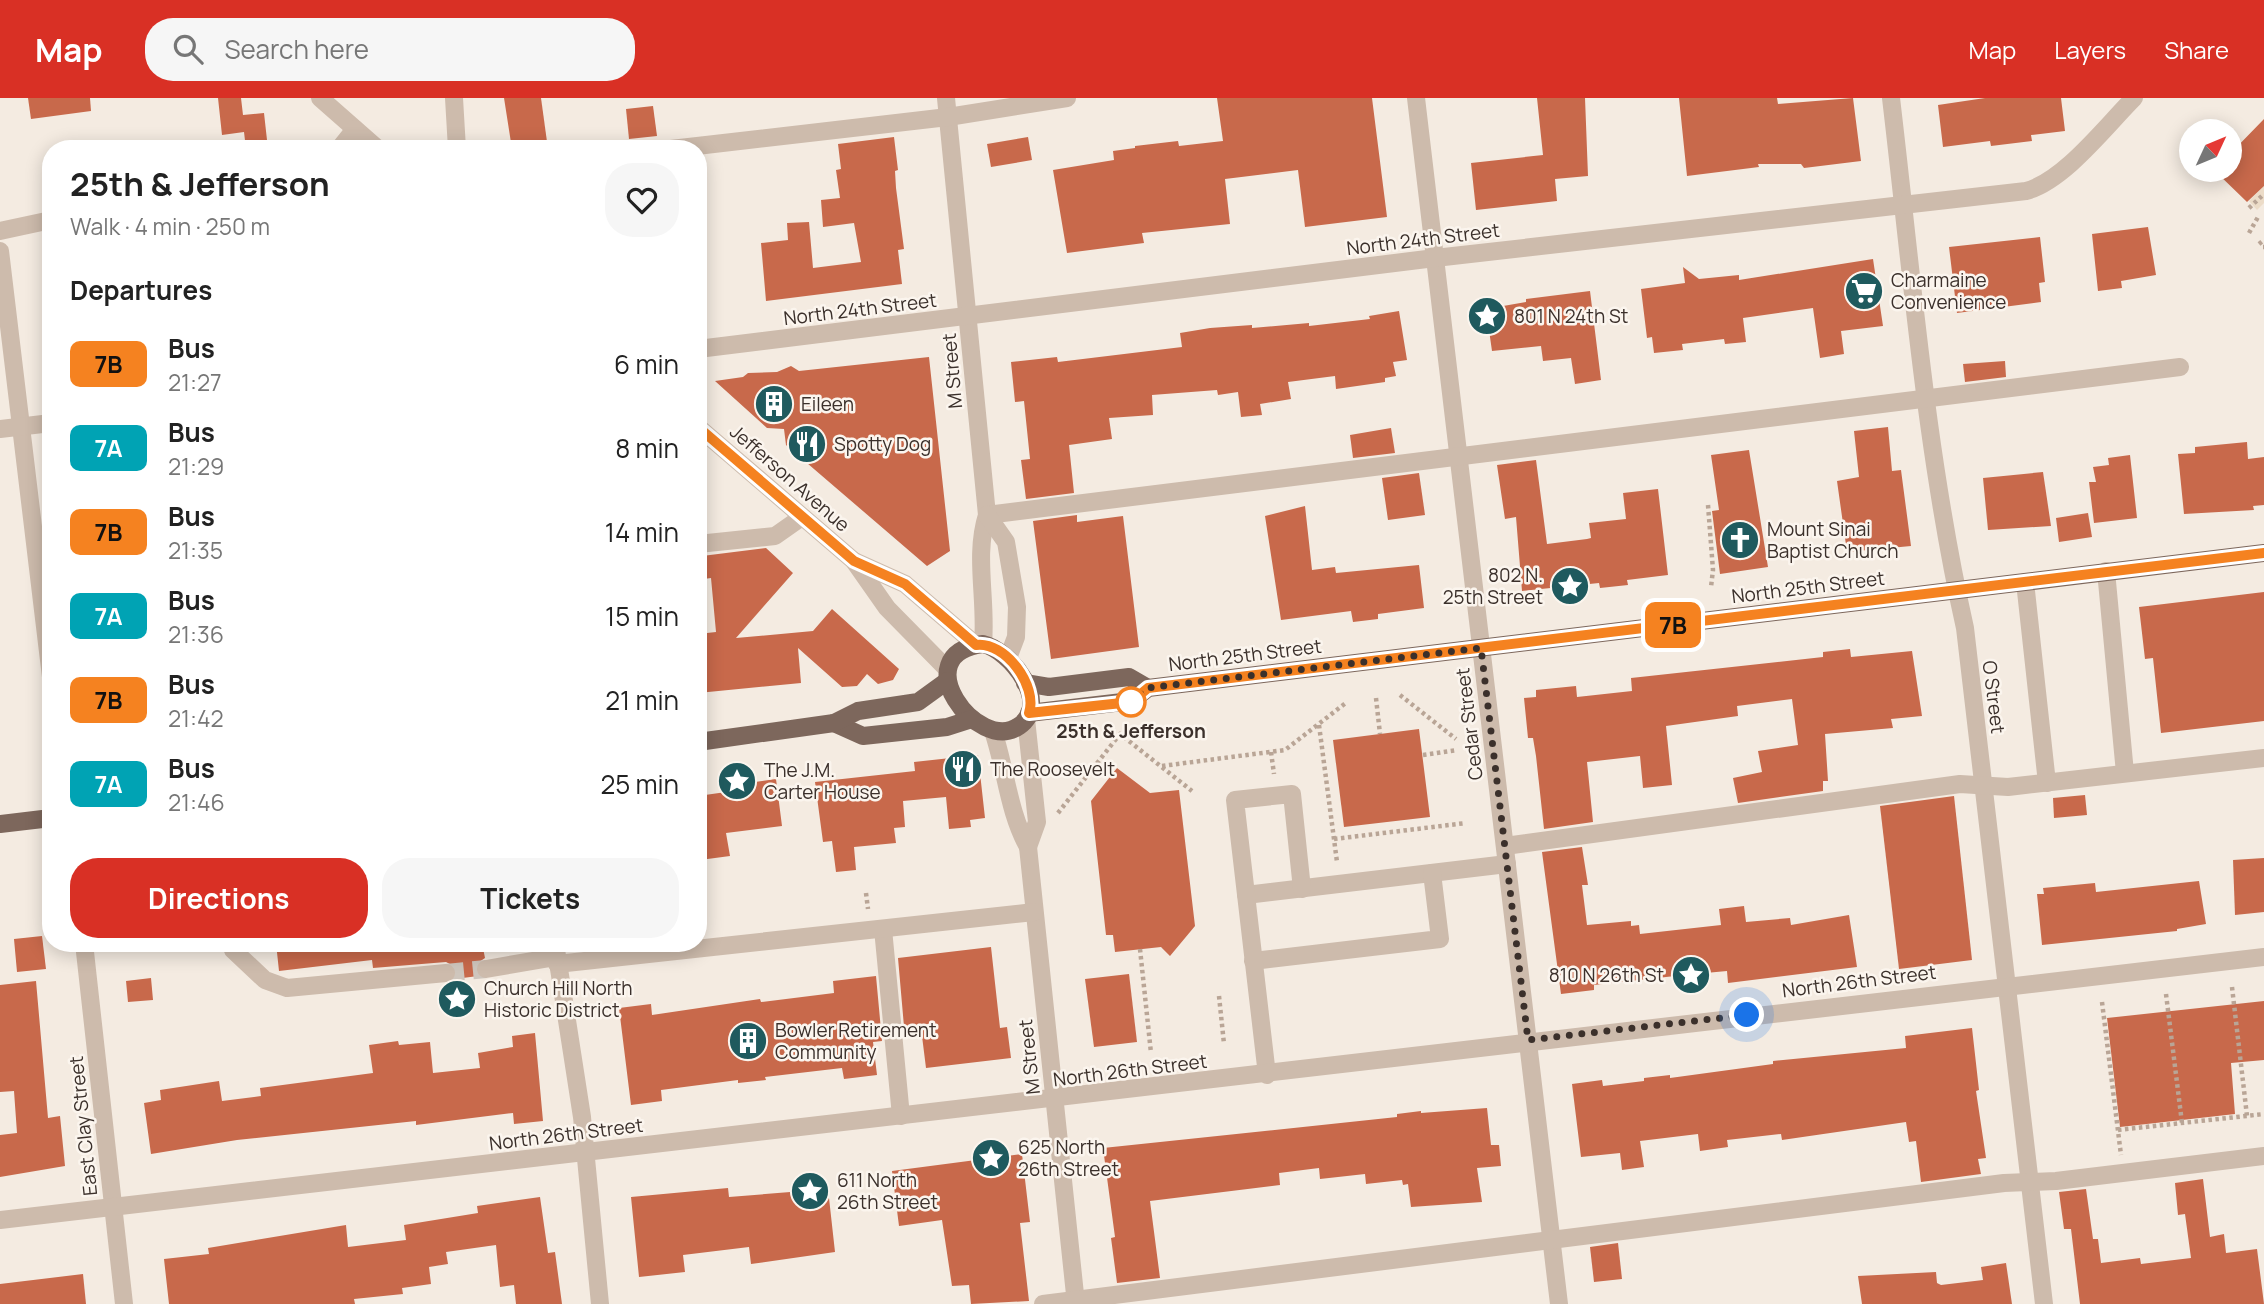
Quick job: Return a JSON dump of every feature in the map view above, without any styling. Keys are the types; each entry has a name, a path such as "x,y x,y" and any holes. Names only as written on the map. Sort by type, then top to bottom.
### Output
{"main road":[{"name":"North 25th Street","path":"1028,716 1131,702 1148,688 2264,553"},
{"path":"707,740 834,723 858,711 918,702 947,675 959,652 979,644 996,647 1008,657 1025,683 1031,701 1028,716 1009,730 993,731 972,719 947,675"},
{"name":"North 25th Street","path":"1025,683 1049,687 1129,677 1148,688"},
{"path":"834,723 863,736 947,727 972,719"},
{"path":"0,824 42,819"}],"street":[{"path":"320,98 368,140"},
{"path":"454,98 456,140"},
{"name":"M Street","path":"946,98 986,514 979,539 986,605 979,644"},
{"path":"707,145 948,117 1067,98"},
{"name":"Cedar Street","path":"1416,98 1559,1304"},
{"name":"O Street","path":"1891,98 1926,398 1956,590 1965,628 2044,1304"},
{"name":"North 24th Street","path":"707,348 968,318 1435,258 2035,189 2060,172 2123,102"},
{"path":"346,140 355,129"},
{"path":"0,231 42,222"},
{"path":"0,251 42,583"},
{"path":"986,514 2179,368"},
{"path":"0,429 42,423"},
{"name":"Jefferson Avenue","path":"707,435 854,561 887,608 947,675"},
{"name":"M Street","path":"986,514 1006,542 1016,598 1016,637 1008,657"},
{"path":"707,543 775,536 802,517"},
{"name":"Jefferson Avenue","path":"854,561 905,584 979,644"},
{"path":"2106,571 2125,773"},
{"path":"2025,582 2047,783"},
{"name":"M Street","path":"1028,716 1037,822 1028,847"},
{"name":"M Street","path":"993,731 1005,766 1015,824 1028,847 1075,1302"},
{"path":"1246,895 1432,873 1506,855 1960,784 1984,786 2047,783 2264,758"},
{"path":"1266,1075 1235,800 1292,794 1302,889"},
{"path":"1253,961 1440,939 1432,873"},
{"path":"707,943 883,929 1034,912"},
{"path":"883,929 901,1116"},
{"name":"East Clay Street","path":"85,952 124,1304"},
{"path":"235,952 265,980 288,988 446,973"},
{"path":"486,969 556,955 594,952"},
{"path":"556,955 585,1152 600,1304"},
{"name":"North 26th Street","path":"0,1220 1055,1100 1528,1040 2264,957"},
{"path":"1043,1304 1551,1239 2264,1156"}],"path":[{"path":"2249,208 2264,194"},
{"path":"2249,233 2258,217"},
{"path":"1708,505 1713,570 1711,587"},
{"path":"1401,695 1456,739"},
{"path":"1376,698 1380,734"},
{"path":"1162,766 1284,750 1346,702"},
{"path":"1318,724 1338,865"},
{"path":"1056,814 1120,732 1192,791"},
{"path":"1423,755 1457,750"},
{"path":"1271,752 1274,777"},
{"path":"1334,839 1466,824"},
{"path":"866,893 869,911"},
{"path":"1140,949 1151,1052"},
{"path":"2232,987 2247,1116"},
{"path":"2166,994 2182,1123"},
{"path":"1219,996 1224,1044"},
{"path":"2102,1002 2118,1131 2264,1114"}],"shaded area":[{"path":"2264,186 2264,203 2257,210 2249,201"}],"building":[{"path":"28,98 90,98 91,111 31,119"},
{"path":"218,98 241,98 243,115 264,113 267,140 245,140 244,132 222,135"},
{"path":"504,98 541,98 547,140 511,140"},
{"path":"1217,98 1372,98 1387,217 1305,227 1298,170 1225,179 1230,224 1142,233 1144,243 1067,253 1053,170 1114,160 1113,151 1135,146 1178,141 1179,146 1223,141"},
{"path":"1537,98 1585,98 1588,176 1555,179 1557,201 1476,210 1471,163 1543,155"},
{"path":"1679,98 1777,98 1778,104 1853,98 1861,161 1804,168 1801,164 1758,164 1759,167 1687,176"},
{"path":"1985,98 2061,98 2065,131 2031,135 2032,141 1991,146 1990,141 1943,147 1938,105"},
{"path":"653,106 657,136 629,139 626,109"},
{"path":"2264,119 2264,186 2247,202 2226,182 2242,182 2242,142"},
{"path":"894,137 898,170 895,171 896,188 904,249 898,250 902,284 766,301 761,243 788,240 787,223 809,222 813,268 861,262 854,223 823,227 821,200 840,198 836,170 841,169 838,144"},
{"path":"1028,137 1032,160 991,167 987,144"},
{"path":"2148,227 2156,275 2121,281 2122,288 2098,291 2092,234"},
{"path":"2040,237 2045,282 2039,283 2041,302 1957,313 1949,247"},
{"path":"1873,259 1883,326 1841,331 1844,354 1820,358 1813,308 1743,318 1746,342 1725,344 1724,339 1682,344 1683,350 1654,353 1652,337 1647,338 1641,289 1685,283 1683,267 1699,279 1739,275 1739,280"},
{"path":"1590,291 1601,380 1575,384 1571,358 1543,361 1541,346 1492,351 1486,309 1526,302 1526,299"},
{"path":"1399,311 1407,360 1393,362 1396,376 1385,378 1385,382 1336,389 1335,376 1288,382 1291,399 1260,404 1262,415 1241,417 1238,392 1218,395 1217,390 1152,395 1153,415 1109,418 1112,439 1069,445 1074,493 1026,499 1021,460 1030,459 1024,401 1015,402 1011,362 1057,357 1058,362 1182,347 1180,333 1210,328 1252,325 1252,328 1309,323 1309,326 1370,319 1369,316"},
{"path":"929,357 950,551 927,566 786,445 784,429 767,428 715,381 743,377 748,373 777,372 791,366 799,371"},
{"path":"2005,361 2006,377 1965,382 1963,364"},
{"path":"1888,427 1892,471 1901,470 1911,546 1847,552 1837,481 1859,477 1854,431"},
{"path":"1391,428 1395,453 1353,458 1350,435"},
{"path":"2247,442 2248,459 2264,457 2264,505 2253,506 2254,510 2184,514 2178,454 2195,453 2195,447"},
{"name":"Mount Sinai Baptist Church","path":"1749,450 1768,567 1720,574 1712,511 1719,510 1711,455"},
{"path":"2130,455 2137,518 2094,523 2089,482 2096,482 2093,467 2109,465 2108,458"},
{"path":"1536,460 1547,544 1591,538 1589,523 1626,519 1623,493 1658,489 1668,575 1627,580 1628,585 1600,588 1599,583 1522,591 1516,517 1505,519 1497,465"},
{"path":"2043,472 2051,526 1988,530 1983,478"},
{"path":"1419,473 1425,515 1388,520 1382,478"},
{"path":"1305,506 1312,570 1335,567 1336,573 1419,565 1424,608 1378,614 1378,619 1353,622 1351,611 1281,620 1265,516"},
{"path":"2088,513 2092,537 2059,542 2056,518"},
{"path":"1077,515 1077,522 1123,516 1139,647 1051,659 1033,521"},
{"path":"766,548 793,573 736,638 813,631 832,609 899,669 893,680 878,684 867,674 857,686 842,687 798,648 801,683 707,692 707,633 716,632 711,578 707,579 707,555"},
{"path":"2264,592 2264,721 2161,733 2153,658 2145,659 2139,607"},
{"path":"1850,649 1851,657 1912,651 1922,716 1891,719 1893,728 1825,734 1828,781 1823,781 1823,791 1738,803 1733,778 1762,772 1758,751 1798,745 1792,699 1737,706 1738,716 1666,726 1672,785 1643,788 1640,756 1587,762 1593,822 1544,829 1536,756 1533,738 1528,738 1524,698 1536,697 1536,690 1576,686 1577,697 1632,691 1631,678 1823,657 1823,652"},
{"path":"1419,729 1430,817 1344,827 1333,740"},
{"path":"978,755 985,818 970,820 971,827 949,829 946,797 903,801 905,827 894,828 896,843 854,847 856,870 836,872 832,841 823,842 815,782 915,771 914,762"},
{"path":"1117,768 1150,793 1179,790 1195,926 1170,956 1161,947 1115,952 1113,935 1106,935 1091,801"},
{"path":"776,779 782,826 726,833 730,856 707,859 707,795 726,792 725,786"},
{"path":"2085,795 2087,815 2054,818 2053,798"},
{"path":"1954,796 1972,960 1899,969 1880,806"},
{"path":"1582,847 1588,885 1582,885 1587,925 1631,921 1631,926 1639,925 1640,934 1721,925 1719,909 1744,906 1746,922 1790,918 1791,925 1849,915 1857,967 1728,983 1727,971 1594,985 1594,990 1561,994 1542,852"},
{"path":"2264,858 2264,912 2235,915 2233,860"},
{"path":"2199,881 2206,924 2177,931 2042,945 2037,894 2044,894 2043,888 2095,883 2096,892"},
{"path":"42,936 46,969 17,972 14,939"},
{"path":"991,947 1000,1028 1007,1027 1011,1058 926,1068 922,1036 905,1038 898,958"},
{"path":"277,952 484,952 485,958 476,964 478,976 455,979 456,967 446,962 373,968 372,960 279,971"},
{"path":"1129,974 1137,1042 1094,1047 1085,979"},
{"name":"Bowler Retirement Community","path":"876,976 882,1041 873,1042 877,1075 844,1079 842,1068 765,1077 766,1080 738,1083 738,1080 661,1090 662,1101 631,1105 619,1008 651,1004 652,1015 760,999 761,1002 834,993 833,981"},
{"path":"151,978 153,1000 128,1002 126,981"},
{"path":"36,981 48,1118 60,1116 65,1166 0,1177 0,1135 17,1133 14,1091 0,1092 0,985"},
{"path":"2264,1001 2264,1060 2231,1063 2235,1114 2120,1127 2107,1018"},
{"path":"1972,1028 1979,1090 1976,1091 1986,1158 1978,1159 1981,1174 1921,1182 1916,1141 1909,1142 1906,1122 1782,1140 1781,1134 1727,1140 1728,1147 1700,1151 1698,1134 1640,1141 1644,1167 1622,1170 1620,1153 1581,1157 1572,1084 1602,1080 1603,1086 1644,1081 1644,1078 1670,1075 1670,1078 1773,1064 1773,1061 1906,1048 1905,1036"},
{"path":"535,1033 543,1121 514,1124 513,1113 416,1125 416,1121 237,1140 151,1154 144,1103 161,1100 160,1090 219,1081 222,1101 261,1096 260,1088 373,1073 369,1045 398,1041 399,1045 430,1042 433,1073 480,1068 478,1053 513,1047 512,1036"},
{"path":"1487,1108 1491,1145 1499,1145 1501,1166 1477,1168 1482,1202 1411,1207 1408,1184 1403,1185 1402,1180 1366,1184 1365,1174 1320,1179 1319,1168 1279,1173 1280,1185 1150,1201 1160,1278 1117,1283 1111,1238 1115,1237 1103,1148 1397,1117 1397,1114 1421,1111"},
{"path":"1022,1154 1030,1222 1020,1223 1029,1301 971,1304 969,1285 952,1286 942,1220 899,1226 892,1171"},
{"path":"2203,1179 2210,1237 2224,1234 2226,1253 2257,1249 2264,1304 2080,1304 2071,1229 2064,1229 2059,1192 2086,1189 2093,1239 2098,1239 2101,1263 2140,1258 2141,1264 2191,1258 2185,1214 2178,1215 2175,1183"},
{"path":"728,1188 729,1197 828,1189 835,1252 751,1264 749,1247 683,1255 685,1272 639,1277 631,1197"},
{"path":"540,1197 548,1253 555,1252 562,1304 516,1304 514,1285 500,1287 496,1245 446,1252 448,1264 429,1267 431,1284 402,1288 403,1294 354,1299 355,1304 169,1304 164,1259 209,1254 208,1248 346,1225 348,1247 406,1240 404,1225 478,1213 477,1206"},
{"path":"1618,1243 1622,1279 1594,1282 1590,1247"},
{"path":"2006,1263 2012,1304 1862,1304 1858,1276 1936,1272 1937,1283 1941,1285 1983,1280 1981,1267"},
{"path":"83,1274 86,1304 0,1304 0,1284"}],"tunnel":[{"path":"446,973 486,969"}],"bus line":[{"name":"7B","path":"707,435 854,561 905,584 976,645 996,647 1002,651 1028,687 1031,701 1029,713 1131,702 1148,688 2264,553"}],"place":[{"name":"Charmaine Convenience","path":"1864,291"},
{"name":"801 N 24th St","path":"1487,316"},
{"name":"Eileen","path":"774,404"},
{"name":"Spotty Dog","path":"807,444"},
{"name":"Mount Sinai Baptist Church","path":"1740,540"},
{"name":"802 N. 25th Street","path":"1570,586"},
{"name":"25th & Jefferson","path":"1131,702"},
{"name":"The Roosevelt","path":"963,769"},
{"name":"The J.M. Carter House","path":"737,781"},
{"name":"810 N 26th St","path":"1691,975"},
{"name":"Church Hill North Historic District","path":"457,999"},
{"name":"Bowler Retirement Community","path":"748,1041"},
{"name":"625 North 26th Street","path":"991,1158"},
{"name":"611 North 26th Street","path":"810,1191"}],"route":[{"path":"1131,702 1148,688 1481,648 1528,1040 1747,1015"}]}
